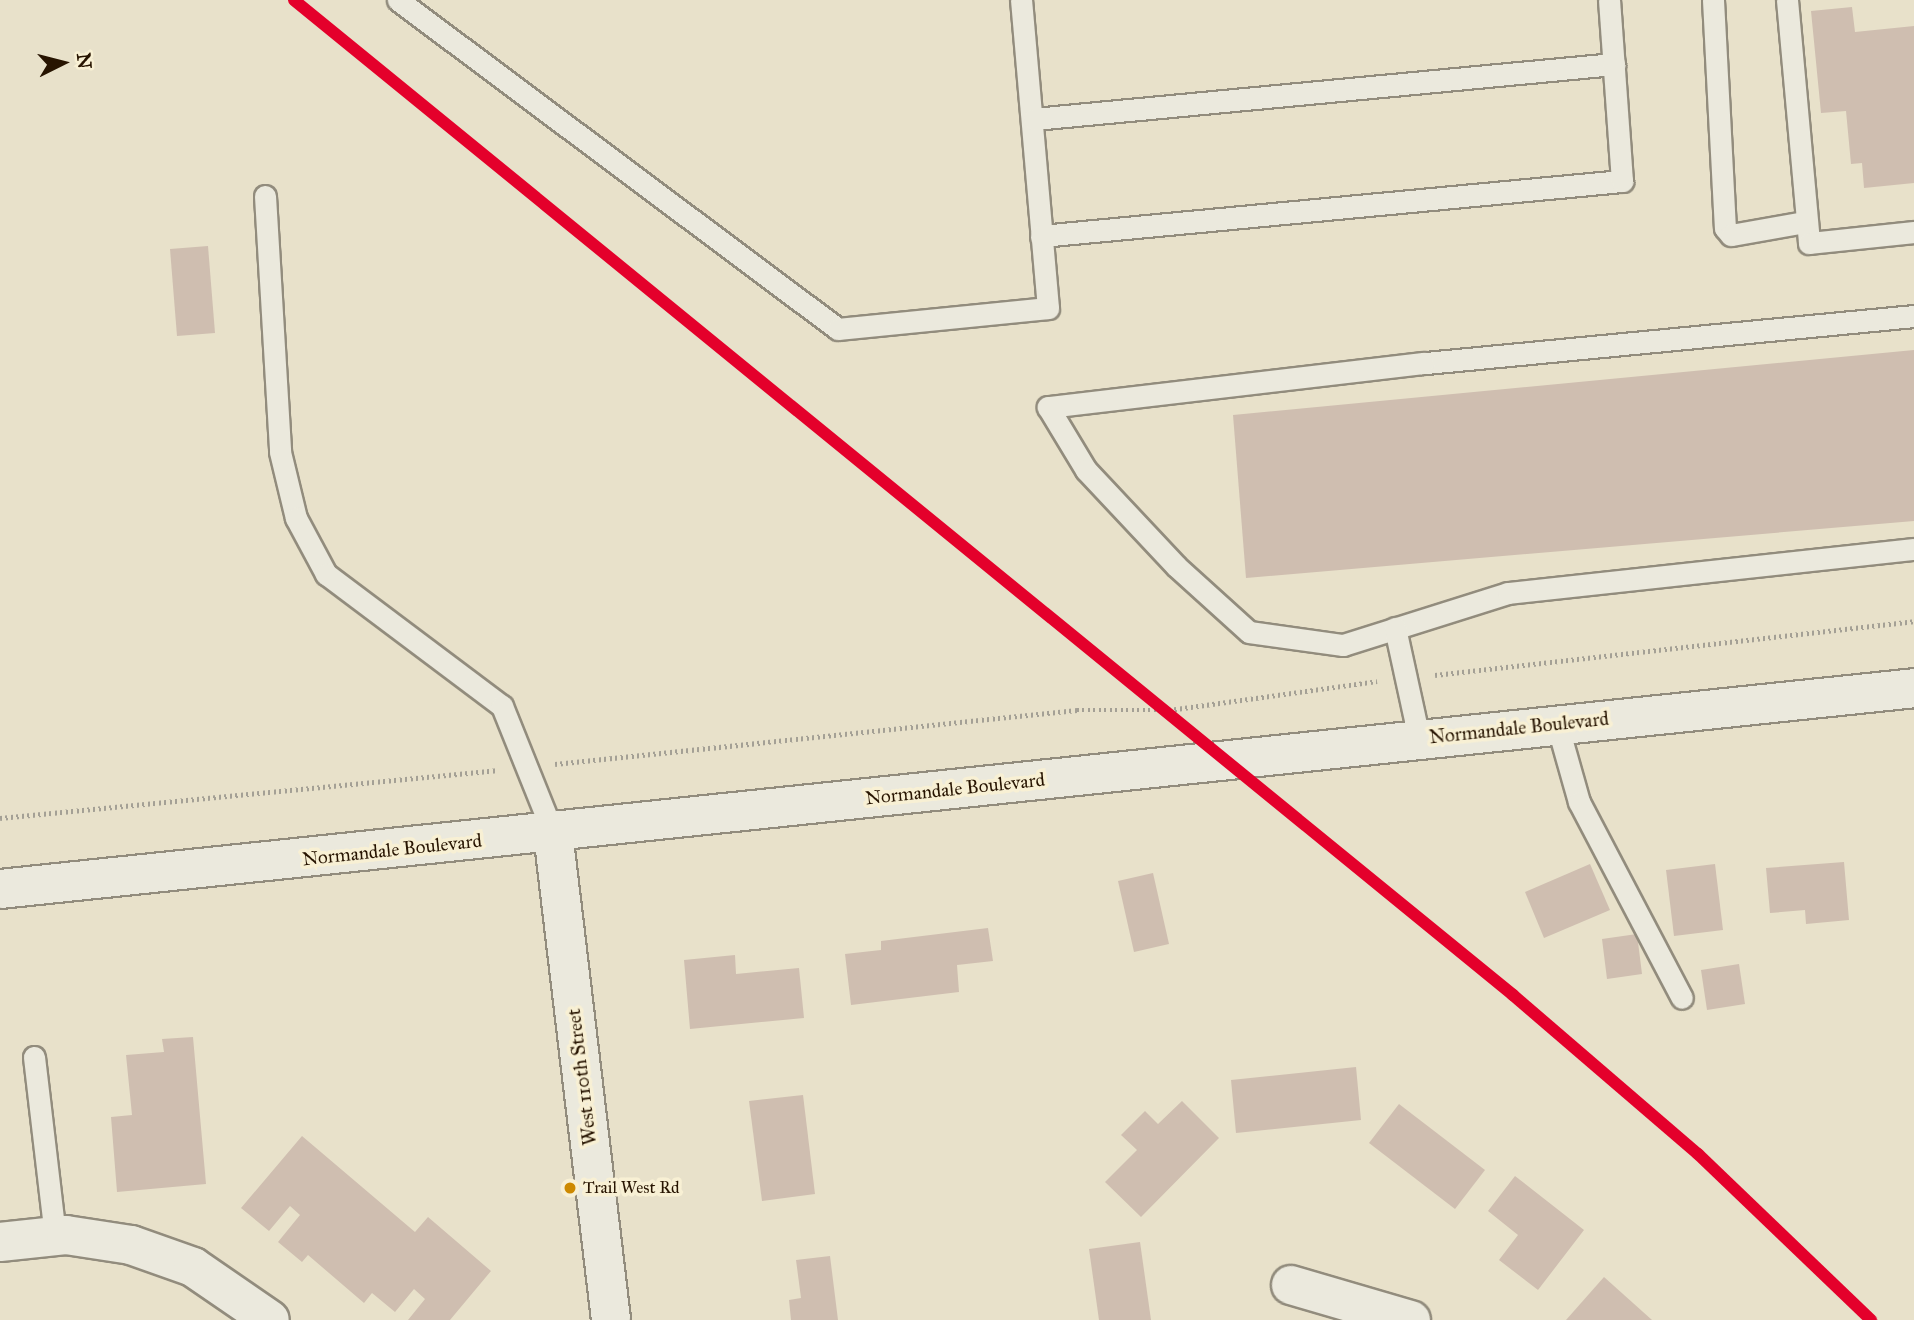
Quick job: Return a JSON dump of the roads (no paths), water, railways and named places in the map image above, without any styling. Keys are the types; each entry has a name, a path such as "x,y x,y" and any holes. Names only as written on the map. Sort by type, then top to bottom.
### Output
{"street":[{"name":"Normandale Boulevard","path":"0,889 553,833 1419,738 1913,690"},
{"name":"West 110th Street","path":"553,833 611,1320"},
{"path":"0,1242 55,1236 131,1245 193,1267 270,1320"},
{"path":"1291,1285 1411,1320"}],"lane":[{"path":"398,0 838,329 1048,308 1034,120 1021,0"},
{"path":"1041,236 1622,181 1609,0"},
{"path":"1713,0 1725,228 1731,234 1805,222"},
{"path":"1787,0 1809,243 1914,232"},
{"path":"1034,120 1614,64"},
{"path":"265,197 280,452 296,518 326,575 502,706 553,833"},
{"path":"1914,316 1423,363 1048,407 1086,470 1176,566 1250,632 1343,645 1508,593 1914,549"},
{"path":"1395,628 1419,738"},
{"path":"1556,724 1578,802 1682,998"},
{"path":"34,1057 55,1236"}],"place":[{"name":"Trail West Rd","path":"570,1188"}]}
